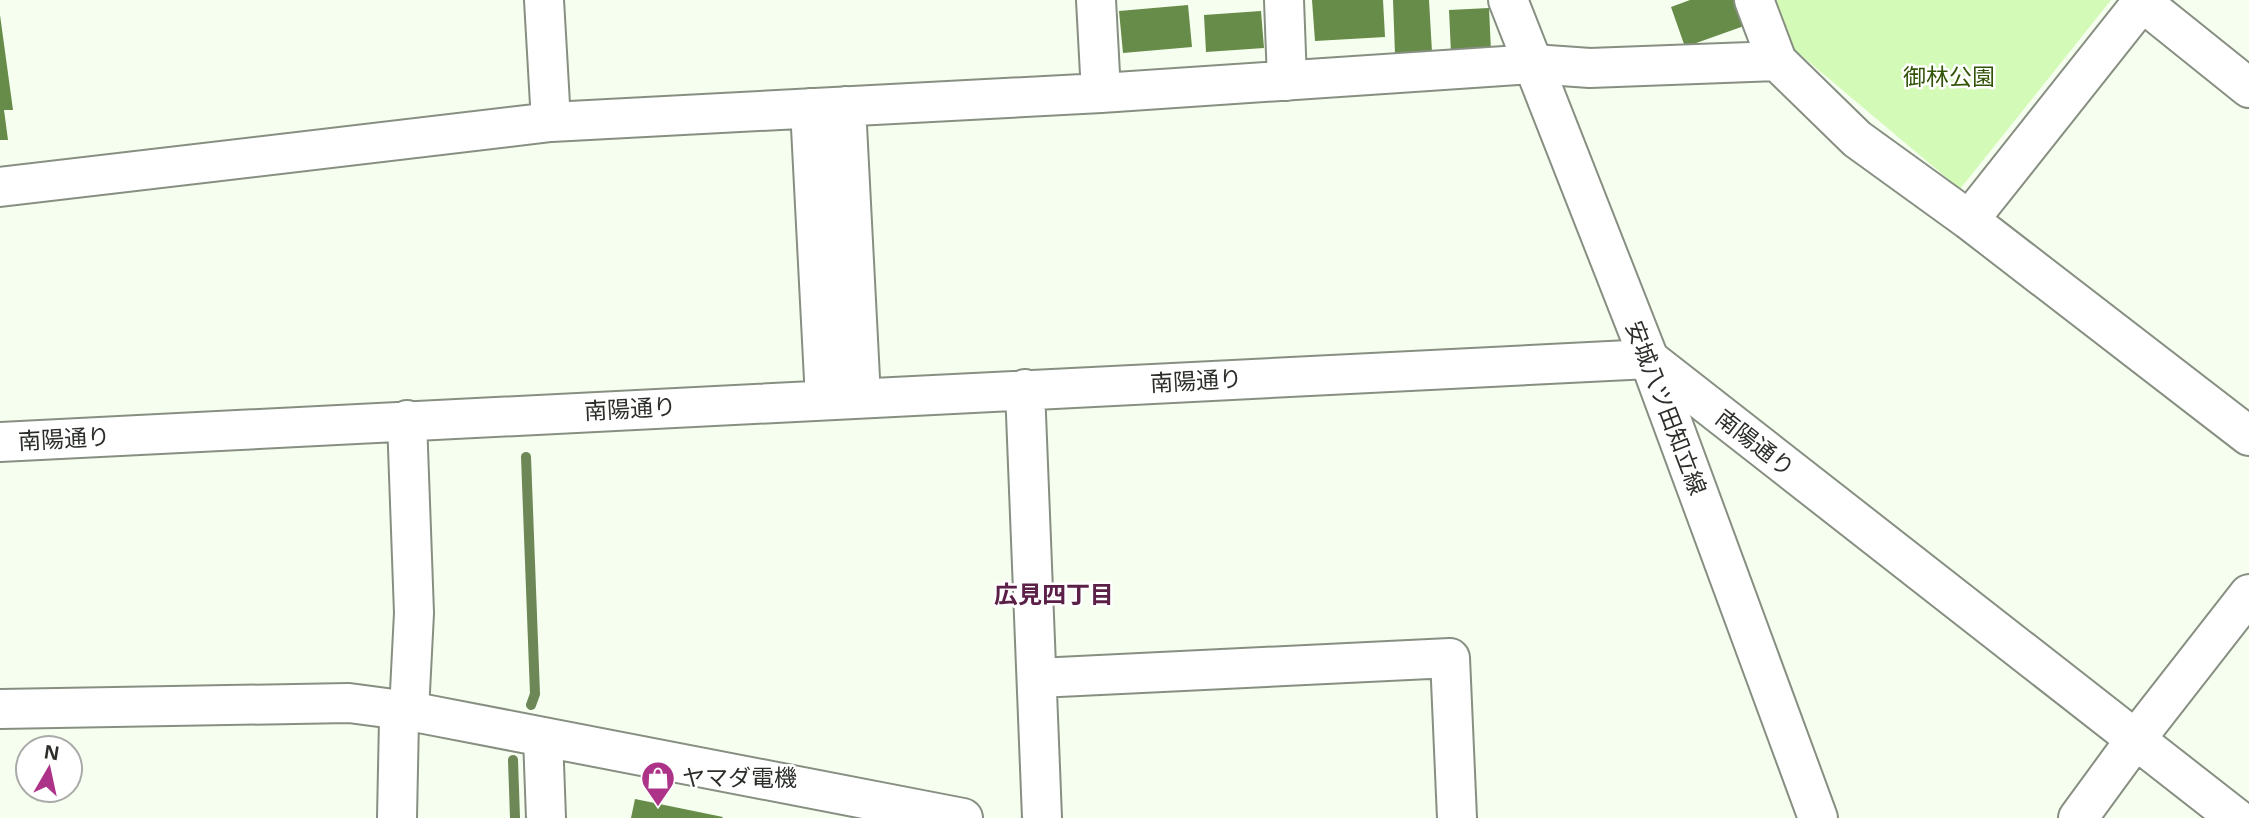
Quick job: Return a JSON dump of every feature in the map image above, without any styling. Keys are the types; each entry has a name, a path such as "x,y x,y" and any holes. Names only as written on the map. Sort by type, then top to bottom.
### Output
{"street":[{"path":"544,0 551,122"},
{"path":"1096,0 1101,93"},
{"path":"1284,0 1287,81"},
{"name":"安城八ツ田知立線","path":"1508,0 1649,359 1818,818"},
{"path":"1754,0 1777,61 1857,139 1969,220 2249,436"},
{"path":"1969,220 2143,1 2249,88"},
{"path":"0,187 551,122 1101,93 1533,64 1590,68 1777,61"},
{"path":"828,107 843,399"},
{"name":"南陽通り","path":"0,442 1649,359 2236,818"},
{"path":"1025,389 1042,818"},
{"path":"397,818 399,719 409,711 414,613 407,421"},
{"path":"2078,818 2249,594"},
{"path":"1038,678 1450,658 1457,818"},
{"path":"0,709 349,703 409,711 963,818"},
{"path":"542,737 546,818"}],"green space":[{"name":"御林公園","path":"1773,0 2111,0 1960,189 1790,46"}],"building":[{"path":"1312,0 1383,0 1385,37 1315,41"},
{"path":"1393,0 1429,0 1432,52 1395,54"},
{"path":"1690,0 1735,0 1744,26 1685,47 1671,7"},
{"path":"1188,5 1192,47 1123,53 1119,11"},
{"path":"1489,8 1491,51 1451,53 1449,10"},
{"path":"1261,11 1264,48 1206,52 1204,15"},
{"path":"0,15 13,110 4,110 8,140 0,140"},
{"name":"ヤマダ電機","path":"635,799 723,817 631,818"}],"waterway":[{"path":"526,457 535,694 531,705"},
{"path":"513,760 515,818"}],"place":[{"name":"ヤマダ電機","path":"658,808"}],"district":[{"name":"広見四丁目","path":"1054,595"}]}
